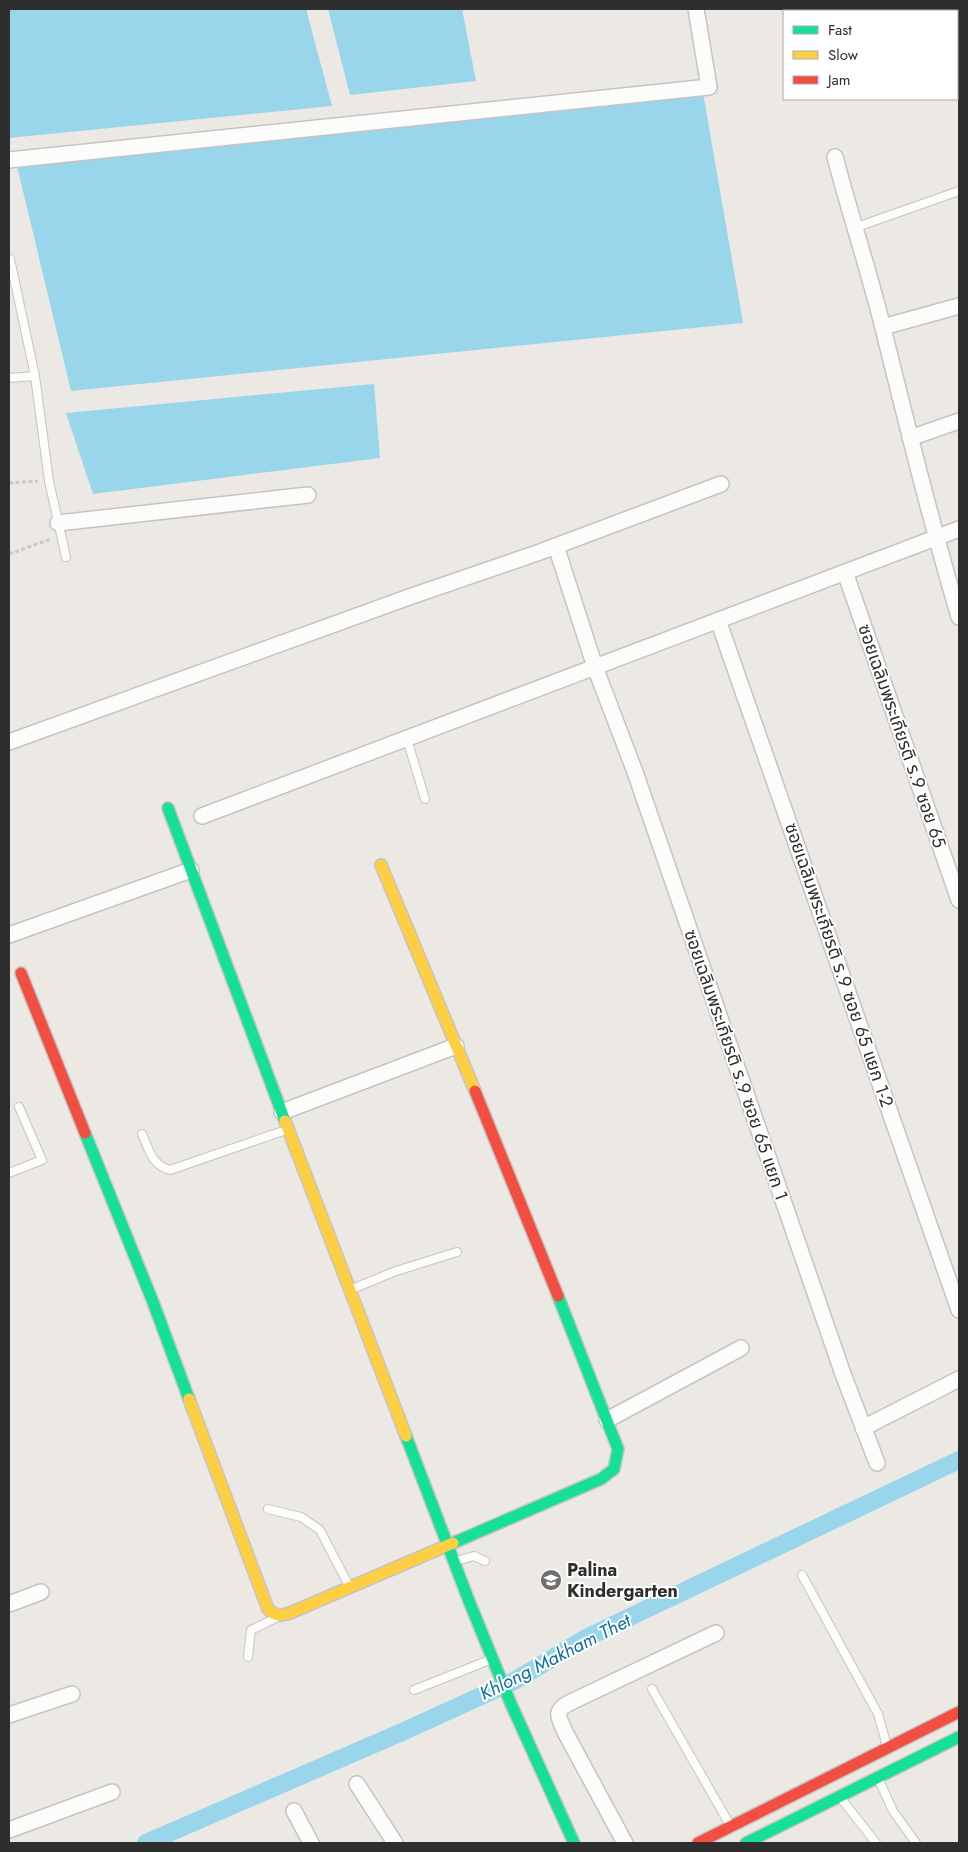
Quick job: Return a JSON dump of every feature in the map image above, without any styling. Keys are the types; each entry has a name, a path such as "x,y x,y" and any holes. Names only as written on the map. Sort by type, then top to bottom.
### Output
{"street":[{"path":"9,160 709,87 696,9"},
{"path":"835,157 883,327 936,539 959,618"},
{"path":"883,327 959,306"},
{"path":"910,438 959,421"},
{"path":"9,742 412,596 556,546 721,484"},
{"path":"60,529 308,495"},
{"path":"202,816 959,530"},
{"name":"ซอยเฉลิมพระเกียรติ ร.9 ซอย 65 แยก 1","path":"556,546 595,667 635,772 843,1374 877,1463"},
{"name":"ซอยเฉลิมพระเกียรติ ร.9 ซอย 65","path":"845,572 959,900"},
{"name":"ซอยเฉลิมพระเกียรติ ร.9 ซอย 65 แยก 1-2","path":"718,620 959,1310"},
{"path":"168,808 288,1129 469,1601 511,1704 574,1843"},
{"path":"21,973 153,1302 268,1609 273,1614 280,1616 290,1613 588,1486 610,1474 618,1463 618,1449 507,1167 419,960 381,865"},
{"path":"9,935 191,870"},
{"path":"282,1112 456,1046"},
{"path":"607,1420 741,1348"},
{"path":"863,1428 959,1379"},
{"path":"9,1604 42,1592"},
{"path":"625,1843 565,1732 558,1713 561,1707 716,1634"},
{"path":"9,1715 72,1694"},
{"path":"698,1843 959,1712"},
{"path":"746,1843 959,1737"},
{"path":"357,1784 395,1843"},
{"path":"9,1830 112,1792"},
{"path":"294,1811 311,1843"}],"lane":[{"path":"854,228 959,191"},
{"path":"10,259 35,376 49,481 66,558"},
{"path":"9,378 35,376"},
{"path":"407,738 425,799"},
{"path":"9,1173 42,1160 19,1107"},
{"path":"142,1134 152,1158 161,1167 170,1170 288,1129"},
{"path":"350,1290 396,1271 457,1252"},
{"path":"268,1509 301,1517 320,1530 350,1587"},
{"path":"454,1562 474,1556 485,1561"},
{"path":"802,1575 878,1714 887,1748"},
{"path":"248,1657 251,1630 280,1616"},
{"path":"414,1690 494,1659"},
{"path":"652,1689 732,1827"},
{"path":"878,1777 893,1811 916,1843"},
{"path":"839,1796 876,1843"}],"path":[{"path":"9,482 49,481"},
{"path":"9,554 60,529"}],"water":[{"path":"9,9 306,9 332,106 9,138"},
{"path":"328,9 462,9 476,81 350,95"},
{"path":"703,93 743,323 71,391 17,166"},
{"path":"374,384 380,458 93,494 66,413"}],"waterway":[{"name":"Khlong Makham Thet","path":"146,1843 402,1732 514,1681 588,1637 959,1460"}],"traffic: fast":[{"path":"168,808 285,1121"},
{"path":"85,1133 153,1302 189,1399"},
{"path":"453,1543 601,1479 614,1469 618,1449 558,1296"},
{"path":"406,1436 469,1601 511,1704 574,1843"},
{"path":"746,1843 959,1737"}],"traffic: slow":[{"path":"381,865 475,1091"},
{"path":"285,1121 406,1436"},
{"path":"189,1399 268,1609 273,1613 281,1615 290,1613 453,1543"}],"traffic: jam":[{"path":"21,973 85,1133"},
{"path":"475,1091 558,1296"},
{"path":"698,1843 959,1712"}],"place":[{"name":"Palina Kindergarten","path":"551,1580"}]}
